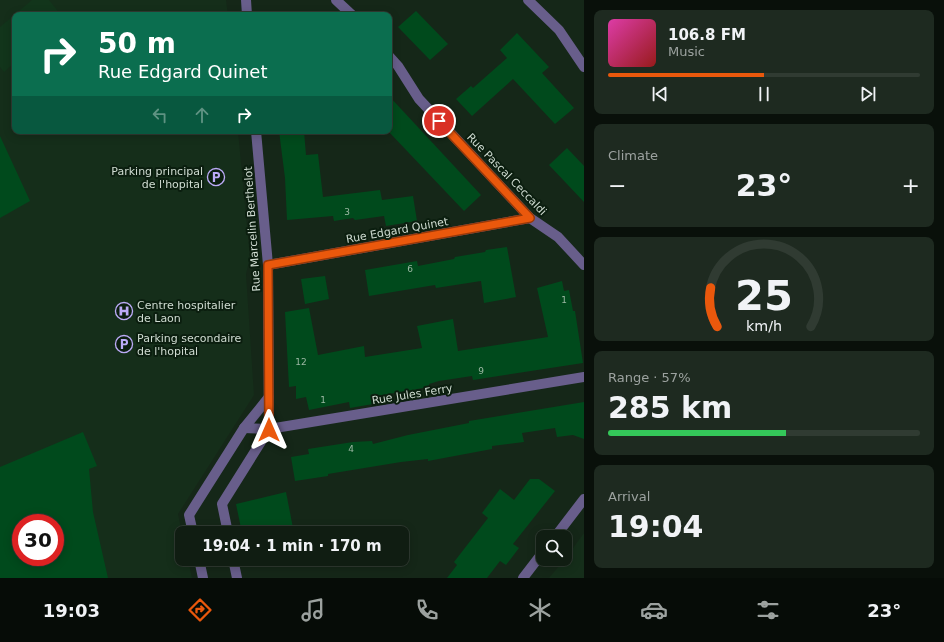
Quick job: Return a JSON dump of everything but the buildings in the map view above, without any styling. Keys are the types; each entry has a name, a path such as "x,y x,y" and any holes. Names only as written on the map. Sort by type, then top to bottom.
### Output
{"street":[{"path":"246,0 247,12"},
{"path":"336,0 349,12"},
{"path":"528,0 559,30 584,67"},
{"name":"Rue Pascal Ceccaldi","path":"392,59 398,66 419,100 530,218 558,237 584,266"},
{"name":"Rue Marcelin Berthelot","path":"256,134 268,265 269,430"},
{"name":"Rue Edgard Quinet","path":"268,265 530,218"},
{"name":"Rue Jules Ferry","path":"244,428 269,430 584,377"},
{"path":"191,526 189,515 244,428 269,397"},
{"path":"227,526 222,504 269,430"},
{"path":"560,530 584,499"},
{"path":"523,578 536,561"},
{"path":"200,566 203,578"},
{"path":"234,566 237,578"}],"shaded area":[{"name":"Centre hospitalier de Laon","path":"0,0 226,0 228,12 12,12 12,134 238,134 250,258 246,274 254,395 178,514 181,526 175,526 175,566 189,566 192,578 0,578"},
{"path":"32,0 49,0 59,12 18,12"},
{"path":"12,17 12,65 4,72 0,67 0,27"},
{"path":"584,533 584,578 549,578 559,566 572,566 572,549"}],"place":[{"name":"Parking principal de l'hopital","path":"216,177"},
{"name":"Centre hospitalier de Laon","path":"124,311"},
{"name":"Parking secondaire de l'hopital","path":"124,344"}],"route":[{"path":"269,430 268,265 530,218 439,121"}]}
